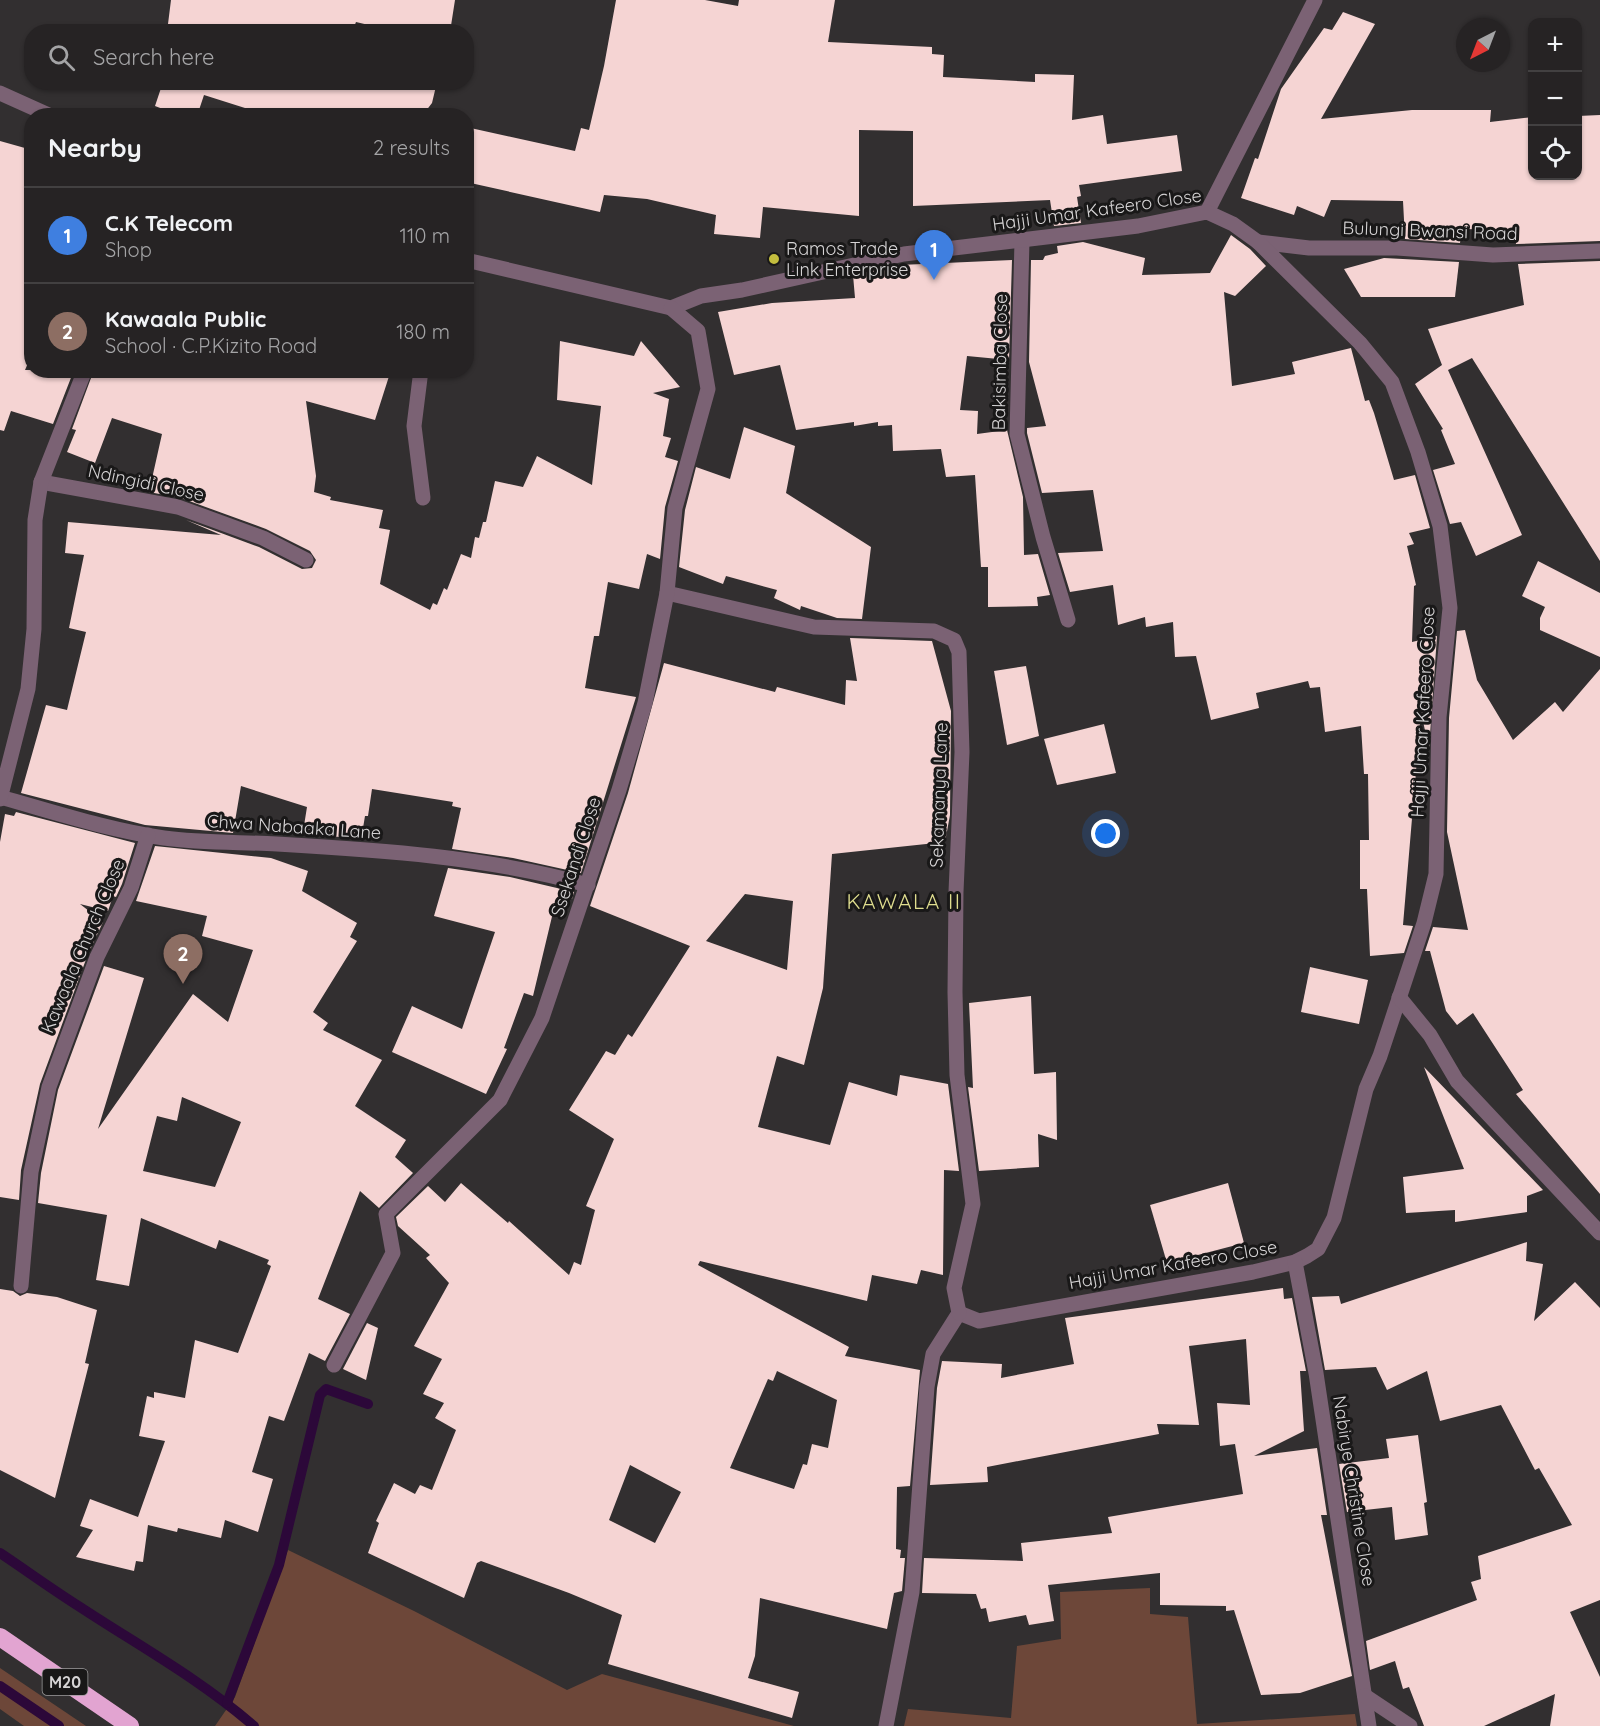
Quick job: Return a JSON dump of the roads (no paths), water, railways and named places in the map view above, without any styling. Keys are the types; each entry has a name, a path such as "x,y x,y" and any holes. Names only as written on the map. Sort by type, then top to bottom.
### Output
{"highway":[{"name":"M20","path":"0,1637 130,1726"}],"street":[{"path":"1207,212 1315,0"},
{"path":"0,93 33,108"},
{"name":"Hajji Umar Kafeero Close","path":"671,308 701,296 742,290 904,254 1138,226 1207,212 1233,224 1258,242 1360,343 1392,382 1418,452 1440,526 1450,608 1439,717 1436,874 1424,922 1354,1129 1334,1218 1318,1248 1295,1262 1253,1272 980,1321 959,1313"},
{"name":"Bakisimba Close","path":"1022,241 1017,434 1043,537 1068,620"},
{"name":"Bulungi Bwansi Road","path":"1258,242 1309,248 1397,248 1493,255 1600,251"},
{"path":"474,262 671,308"},
{"name":"Ssekandi Close","path":"334,1365 393,1253 386,1214 500,1100 542,1018 588,885 645,703 667,593 675,508 708,389 698,331 671,308"},
{"path":"0,798 28,689 34,629 35,520 41,482 82,378"},
{"path":"421,378 414,426 423,498"},
{"name":"Ndingidi Close","path":"41,482 178,507 263,538 306,560"},
{"name":"Sekamanya Lane","path":"667,593 814,627 934,631 954,640 959,652 962,752 956,892 957,1075 973,1204 954,1288 959,1313"},
{"name":"Chwa Nabaaka Lane","path":"0,798 96,824 148,835 460,860 534,870 588,885"},
{"name":"Kawaala Church Close","path":"21,1286 31,1172 49,1087 97,957 131,888 148,835"},
{"path":"1399,997 1430,1035 1457,1081 1600,1233"},
{"name":"Nabirye Christine Close","path":"1295,1262 1316,1373 1369,1726"},
{"path":"886,1726 912,1592 927,1387 933,1354 959,1313"},
{"path":"1365,1696 1410,1726"}],"waterway":[{"path":"227,1703 279,1565 320,1395 326,1389 368,1404"},
{"path":"0,1553 190,1678 254,1726"},
{"path":"0,1686 59,1726"}],"place":[{"name":"Ramos Trade Link Enterprise","path":"774,259"},
{"name":"C.K Telecom","path":"934,280"},
{"name":"Kawaala Public","path":"183,984"}],"district":[{"name":"KAWALA II","path":"904,902"}]}
